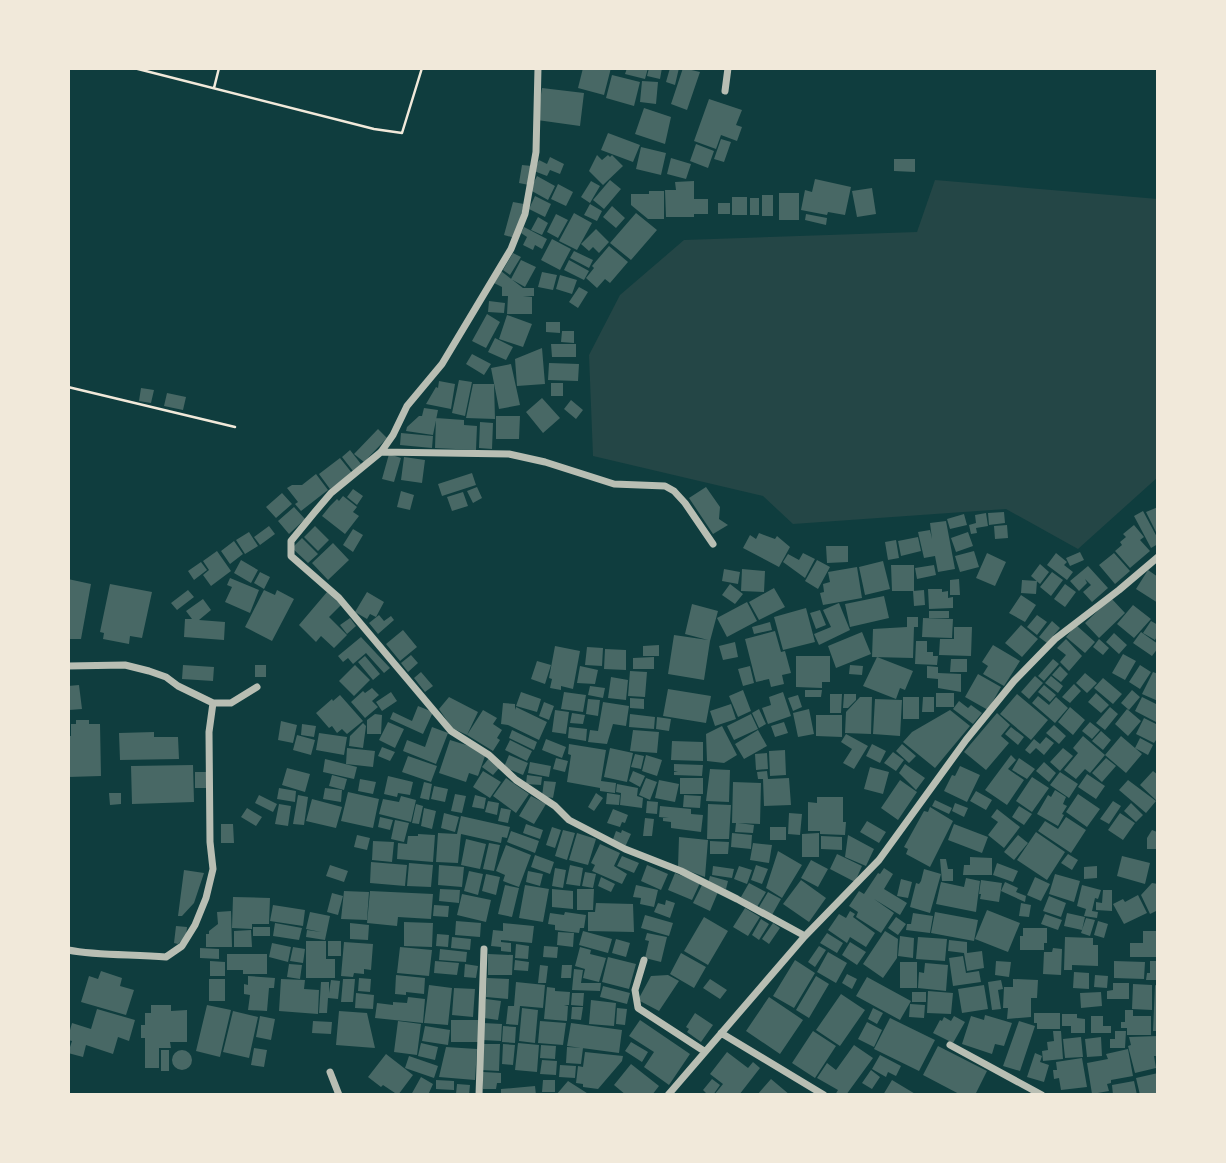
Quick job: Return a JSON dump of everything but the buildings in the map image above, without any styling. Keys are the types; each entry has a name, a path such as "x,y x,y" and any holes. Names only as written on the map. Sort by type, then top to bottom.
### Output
{"street":[{"path":"538,68 536,152 525,214 518,235 490,287 442,364 407,406 381,452 322,503 291,541 291,556 340,598 451,730 489,755 516,780 555,806 569,820 625,849 681,871 726,893 805,936"},
{"path":"726,91 728,68"},
{"path":"381,452 509,454 557,465 614,484 665,486 685,503 713,544"},
{"path":"668,1095 805,936 879,860 966,740 1014,681 1055,639 1158,557"},
{"path":"68,666 125,665 149,671 166,677 178,687 213,703 231,703 257,687"},
{"path":"68,950 166,957 182,946 195,925 214,869 210,842 209,732 213,703"},
{"path":"479,1095 484,949"},
{"path":"644,960 635,990 638,1008 704,1051"},
{"path":"721,1033 824,1095"},
{"path":"950,1045 1042,1095"},
{"path":"330,1072 339,1095"}],"path":[{"path":"134,68 374,129 402,133 422,68"},
{"path":"214,88 219,68"},
{"path":"68,387 235,427"}],"shaded area":[{"path":"935,180 1158,199 1158,477 1078,549 1006,509 793,524 763,496 593,456 589,355 620,295 684,240 917,232"}]}
